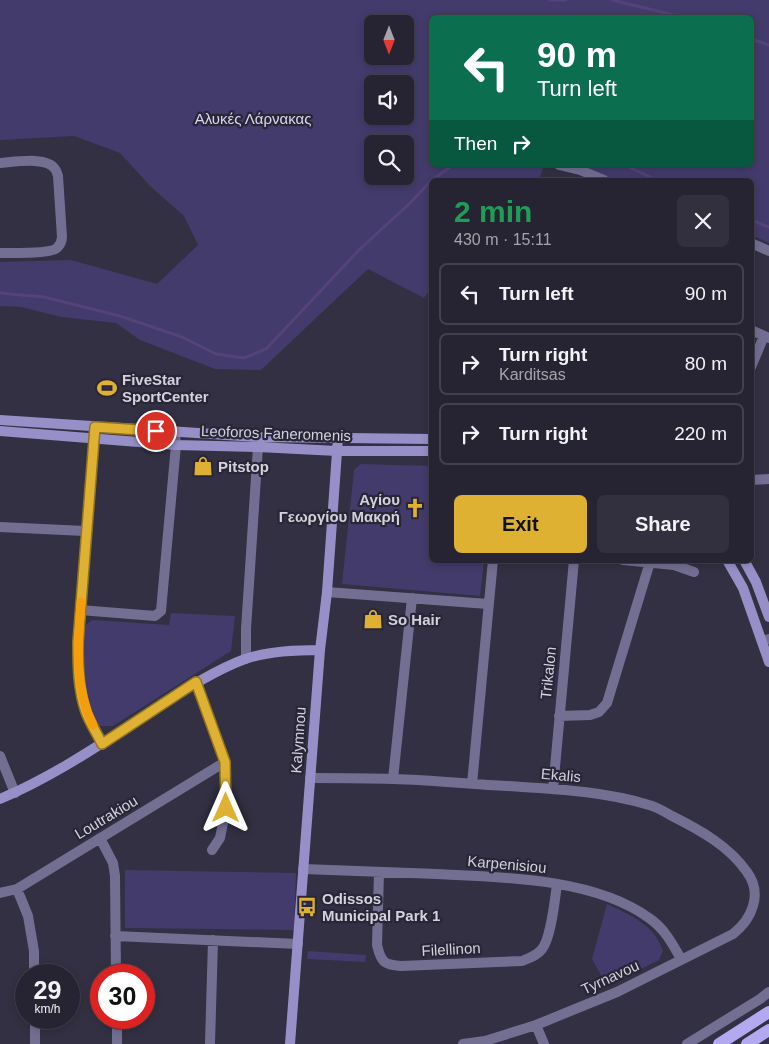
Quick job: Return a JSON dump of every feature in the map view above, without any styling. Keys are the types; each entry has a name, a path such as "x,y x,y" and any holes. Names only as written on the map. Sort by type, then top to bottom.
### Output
{"main road":[{"name":"Leoforos Faneromenis","path":"0,420 258,437 429,439"},
{"name":"Leoforos Faneromenis","path":"0,430 176,446 429,451"},
{"name":"Kalymnou","path":"290,1044 338,438"},
{"path":"728,563 743,588 765,640 769,662"},
{"path":"746,563 756,582 769,617"},
{"path":"0,799 15,793 102,744 196,682 246,659 289,650 320,650"},
{"path":"719,1044 769,1012"},
{"path":"748,1044 769,1030"}],"street":[{"path":"0,163 39,161 55,168 58,176 62,237 57,249 0,253"},
{"path":"567,167 599,178"},
{"path":"754,244 769,251"},
{"path":"754,331 767,337 754,361"},
{"path":"95,427 80,610 78,673 86,712 102,744"},
{"path":"80,610 155,616 160,611 162,606 176,446 175,433"},
{"path":"246,659 246,629 258,447"},
{"path":"754,480 769,479"},
{"path":"0,527 86,531"},
{"path":"472,784 493,563"},
{"name":"Trikalon","path":"553,789 574,563"},
{"path":"559,716 590,715 599,712 607,703 650,563"},
{"path":"662,563 674,564 694,572"},
{"path":"326,592 488,604"},
{"path":"393,779 412,598"},
{"path":"196,682 225,762 226,808 220,838 212,850"},
{"path":"0,756 15,793"},
{"name":"Loutrakiou","path":"0,893 17,889 225,762"},
{"name":"Ekalis","path":"310,778 393,779 553,789 613,795 651,806 699,829 740,862 754,884 753,909"},
{"path":"100,838 113,863 115,876 116,964"},
{"name":"Karpenisiou","path":"304,869 502,877 557,884 596,893 630,906 650,918 667,934 681,959"},
{"name":"Filellinon","path":"379,872 377,945 383,962 390,966 522,961 534,957 543,949 548,938 557,884"},
{"path":"17,889 28,916 34,951 34,964"},
{"name":"Tyrnavou","path":"463,1044 485,1041 536,1025 617,992 733,934 746,921 753,909"},
{"path":"115,936 298,944"},
{"path":"210,1044 212,940"},
{"path":"687,1044 769,992"},
{"path":"536,1025 544,1044"},
{"path":"35,1029 35,1044"},
{"path":"117,1029 117,1044"}],"green space":[{"name":"Αλυκές Λάρνακας","path":"0,0 769,0 769,243 754,236 754,178 611,178 584,167 754,167 754,15 429,15 429,167 543,167 540,178 429,178 429,291 424,298 368,269 261,370 215,369 140,340 116,323 61,317 21,307 0,306 0,262 71,260 157,284 198,245 184,216 150,186 120,153 74,136 0,140"},
{"path":"361,464 429,466 429,563 484,563 480,596 342,584 354,470"},
{"path":"171,613 235,616 231,651 113,726 98,726 88,707 82,672 82,628 92,620 169,625"},
{"path":"125,870 296,873 294,930 125,928"},
{"path":"607,904 641,922 654,934 663,951 659,960 607,986 592,959"},
{"path":"308,951 366,955 365,962 307,959"}],"waterway":[{"path":"549,0 566,0"},
{"path":"612,0 674,15"},
{"path":"754,40 769,45"},
{"path":"435,178 450,167"},
{"path":"628,167 653,178"},
{"path":"0,293 44,297 120,316 182,337 216,354 244,358 266,349 360,249 429,183"},
{"path":"754,221 769,227"}],"slow traffic":[{"path":"81,602 78,673 86,712 93,725"}],"place":[{"name":"FiveStar SportCenter","path":"107,388"},
{"name":"Pitstop","path":"203,466"},
{"name":"Αγίου Γεωργίου Μακρή","path":"415,508"},
{"name":"So Hair","path":"373,619"},
{"name":"Odissos Municipal Park 1","path":"307,907"}],"route":[{"path":"156,431 95,427 78,642 78,673 86,712 102,744 196,682 225,762 227,784 226,808"}]}
